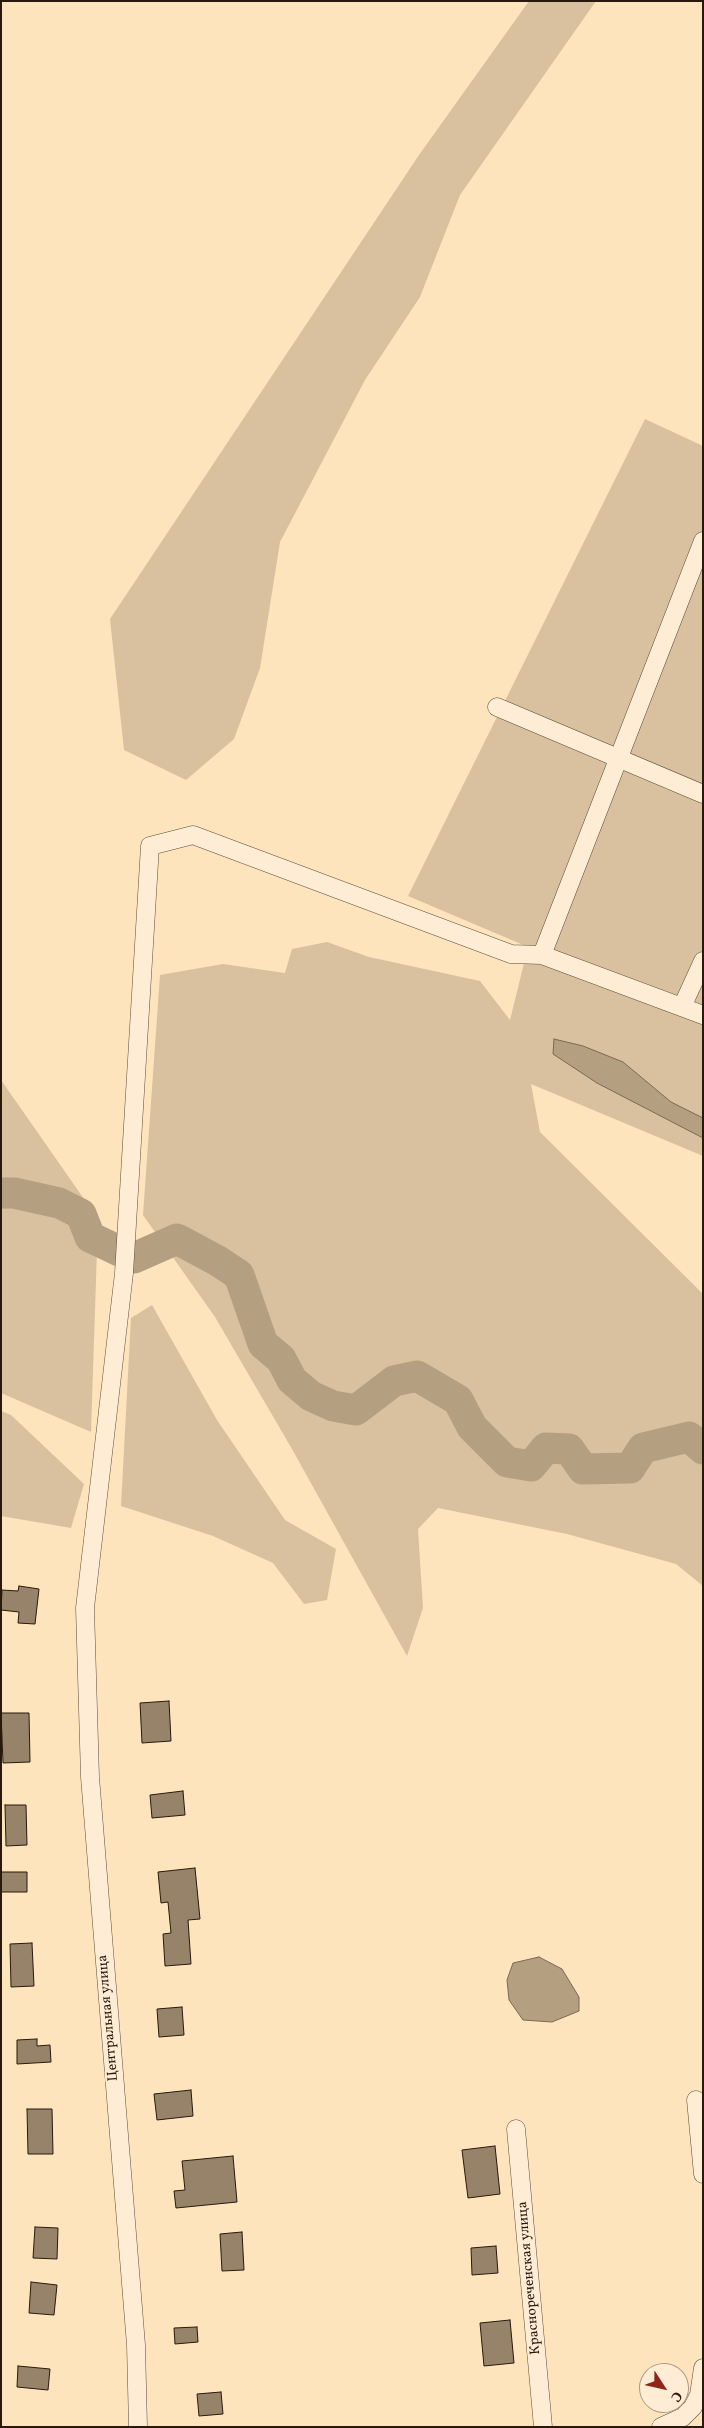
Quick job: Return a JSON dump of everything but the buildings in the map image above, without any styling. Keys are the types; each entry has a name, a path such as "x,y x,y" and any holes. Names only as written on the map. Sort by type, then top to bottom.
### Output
{"street":[{"path":"703,541 542,955 703,1015"},
{"path":"497,707 703,794"},
{"name":"Центральная улица","path":"138,2427 136,2345 90,1777 86,1608 124,1273 150,846 193,836 511,954 542,955"},
{"path":"682,1007 703,961"},
{"path":"696,2100 703,2174"},
{"name":"Краснореченская улица","path":"516,2129 543,2427"},
{"path":"661,2427 683,2417 693,2407 699,2394 703,2368"}],"shaded area":[{"path":"529,1 596,1 460,195 420,297 365,380 280,542 260,668 234,739 186,780 124,750 110,619 419,155"},
{"path":"645,419 703,446 703,1156 531,1084 540,1132 703,1294 703,1586 676,1564 567,1534 438,1508 418,1529 423,1608 407,1656 292,1449 215,1317 143,1215 160,975 223,964 285,973 292,949 327,942 369,957 480,981 510,1020 528,947 408,896"},
{"path":"554,1039 583,1046 623,1062 671,1102 703,1118 703,1138 597,1083 553,1054"},
{"path":"1,1080 98,1219 91,1432 1,1393"},
{"path":"152,1305 217,1420 285,1520 336,1549 327,1600 304,1604 273,1563 213,1536 121,1506 131,1318"},
{"path":"1,1411 11,1415 84,1484 71,1528 1,1516"},
{"path":"539,1957 562,1969 579,1997 579,2011 552,2022 523,2020 509,2000 507,1980 513,1963"}],"waterway":[{"path":"1,1193 14,1193 59,1203 81,1214 90,1237 134,1258 177,1239 218,1261 239,1275 263,1344 281,1359 292,1380 311,1396 333,1406 356,1410 394,1381 417,1376 458,1400 472,1427 507,1462 531,1466 546,1448 569,1449 583,1469 630,1468 643,1448 689,1437 703,1449"}]}
